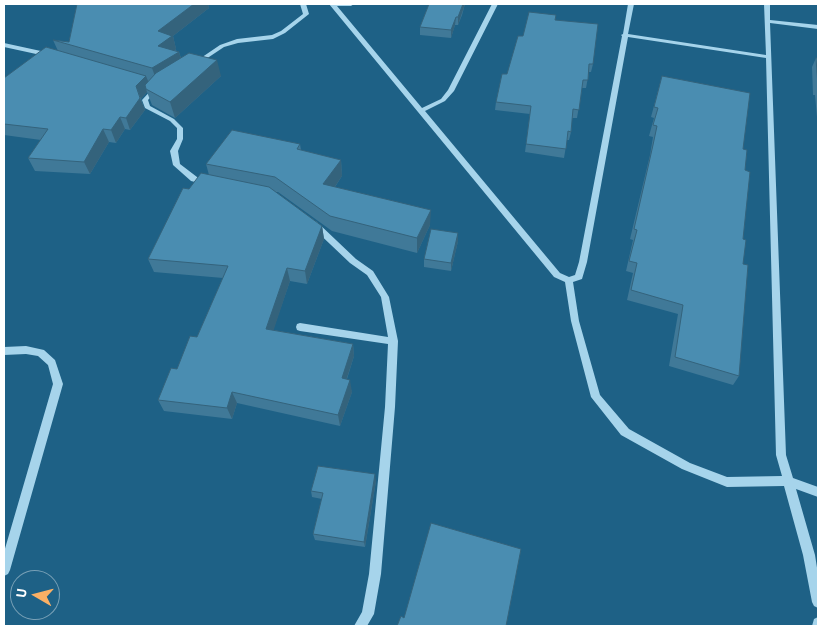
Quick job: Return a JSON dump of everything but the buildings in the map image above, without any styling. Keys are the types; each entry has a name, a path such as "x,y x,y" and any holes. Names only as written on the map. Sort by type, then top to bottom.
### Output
{"street":[{"path":"187,69 222,46 237,41 273,37 283,32 306,14 303,4"},
{"path":"333,5 351,4"},
{"path":"420,111 443,100 451,91 494,4"},
{"path":"333,5 558,275 570,280 580,277 630,4"},
{"path":"767,4 780,456 809,555 818,602"},
{"path":"768,21 818,27"},
{"path":"624,35 768,57"},
{"path":"4,45 56,57"},
{"path":"158,84 145,100 147,107 172,120 180,128 180,139 174,151 177,165 194,179 218,186"},
{"path":"307,218 323,230 353,261 370,274 384,297 393,340 390,407 375,574 368,614 360,626"},
{"path":"570,280 575,321 596,397 625,432 686,466 727,482 787,481 818,492"},
{"path":"300,327 393,340"},
{"path":"4,351 26,350 41,354 52,363 58,384 4,570"}]}
